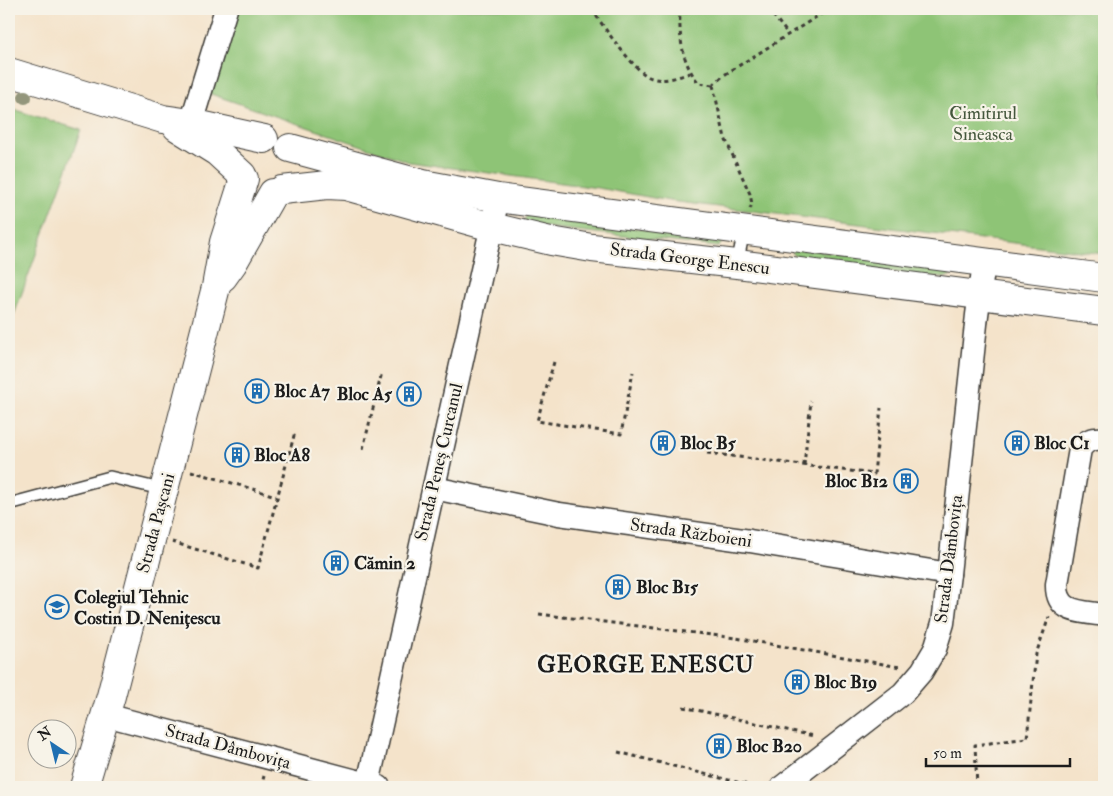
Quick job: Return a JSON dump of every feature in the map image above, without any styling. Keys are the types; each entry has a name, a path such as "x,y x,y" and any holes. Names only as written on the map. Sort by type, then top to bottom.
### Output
{"street":[{"path":"191,123 226,9"},
{"path":"9,72 163,119 282,142 290,148 294,156 296,166 294,175 289,184 278,191 263,193 254,190 248,186 243,177 217,152 163,119"},
{"path":"243,177 242,156 247,148 255,142 264,139"},
{"name":"Strada George Enescu","path":"290,148 422,184 498,198 1104,278"},
{"name":"Strada Pașcani","path":"84,787 106,715 153,536 216,287 224,242 243,177"},
{"name":"Strada George Enescu","path":"278,191 327,185 346,186 492,228 592,248 737,264 1104,312"},
{"name":"Strada Pașcani","path":"216,287 234,263 278,191"},
{"name":"Strada Peneș Curcanul","path":"373,786 434,488 498,198"},
{"name":"Strada Dâmbovița","path":"782,787 903,692 922,671 935,649 943,623 950,574 984,263"},
{"path":"1104,439 1092,439 1085,442 1080,449 1056,595 1063,605 1077,611 1104,615"},
{"name":"Strada Războieni","path":"434,488 559,514 750,541 950,574"},
{"name":"Strada Dâmbovița","path":"106,715 373,786"}],"lane":[{"path":"737,264 744,231"},
{"path":"9,504 110,477 168,478"}],"path":[{"path":"592,9 637,69 650,78 671,80 690,73"},
{"path":"680,9 684,55 690,73 699,83 713,85"},
{"path":"768,9 788,34"},
{"path":"713,85 724,75 829,9"},
{"path":"713,85 725,138 750,194 752,204 744,231"},
{"path":"554,362 537,421 622,434 632,372"},
{"path":"363,449 382,372"},
{"path":"804,465 810,401"},
{"path":"707,453 874,474 882,408"},
{"path":"153,536 258,568 276,496 295,432"},
{"path":"168,478 276,496"},
{"path":"977,787 976,745 1027,738 1036,654 1056,595"},
{"path":"539,614 736,638 922,671"},
{"path":"683,707 840,742"},
{"path":"1102,747 1104,787"},
{"path":"618,752 756,787"}],"green space":[{"name":"Cimitirul Sineasca","path":"234,9 1104,9 1104,254 670,201 598,188 409,162 208,93"},
{"path":"9,108 81,130 9,329"},
{"path":"529,214 720,239 722,243 718,247 527,225 524,219"},
{"path":"798,248 945,269 951,275 944,278 799,261 792,252"}],"place":[{"name":"Bloc A7","path":"257,391"},
{"name":"Bloc A5","path":"409,394"},
{"name":"Bloc B5","path":"663,443"},
{"name":"Bloc C1","path":"1017,443"},
{"name":"Bloc A8","path":"237,455"},
{"name":"Bloc B12","path":"906,481"},
{"name":"Cămin 2","path":"336,563"},
{"name":"Bloc B15","path":"618,587"},
{"name":"Colegiul Tehnic Costin D. Nenițescu","path":"57,607"},
{"name":"Bloc B19","path":"797,682"},
{"name":"Bloc B20","path":"719,746"}],"district":[{"name":"GEORGE ENESCU","path":"646,665"}]}
